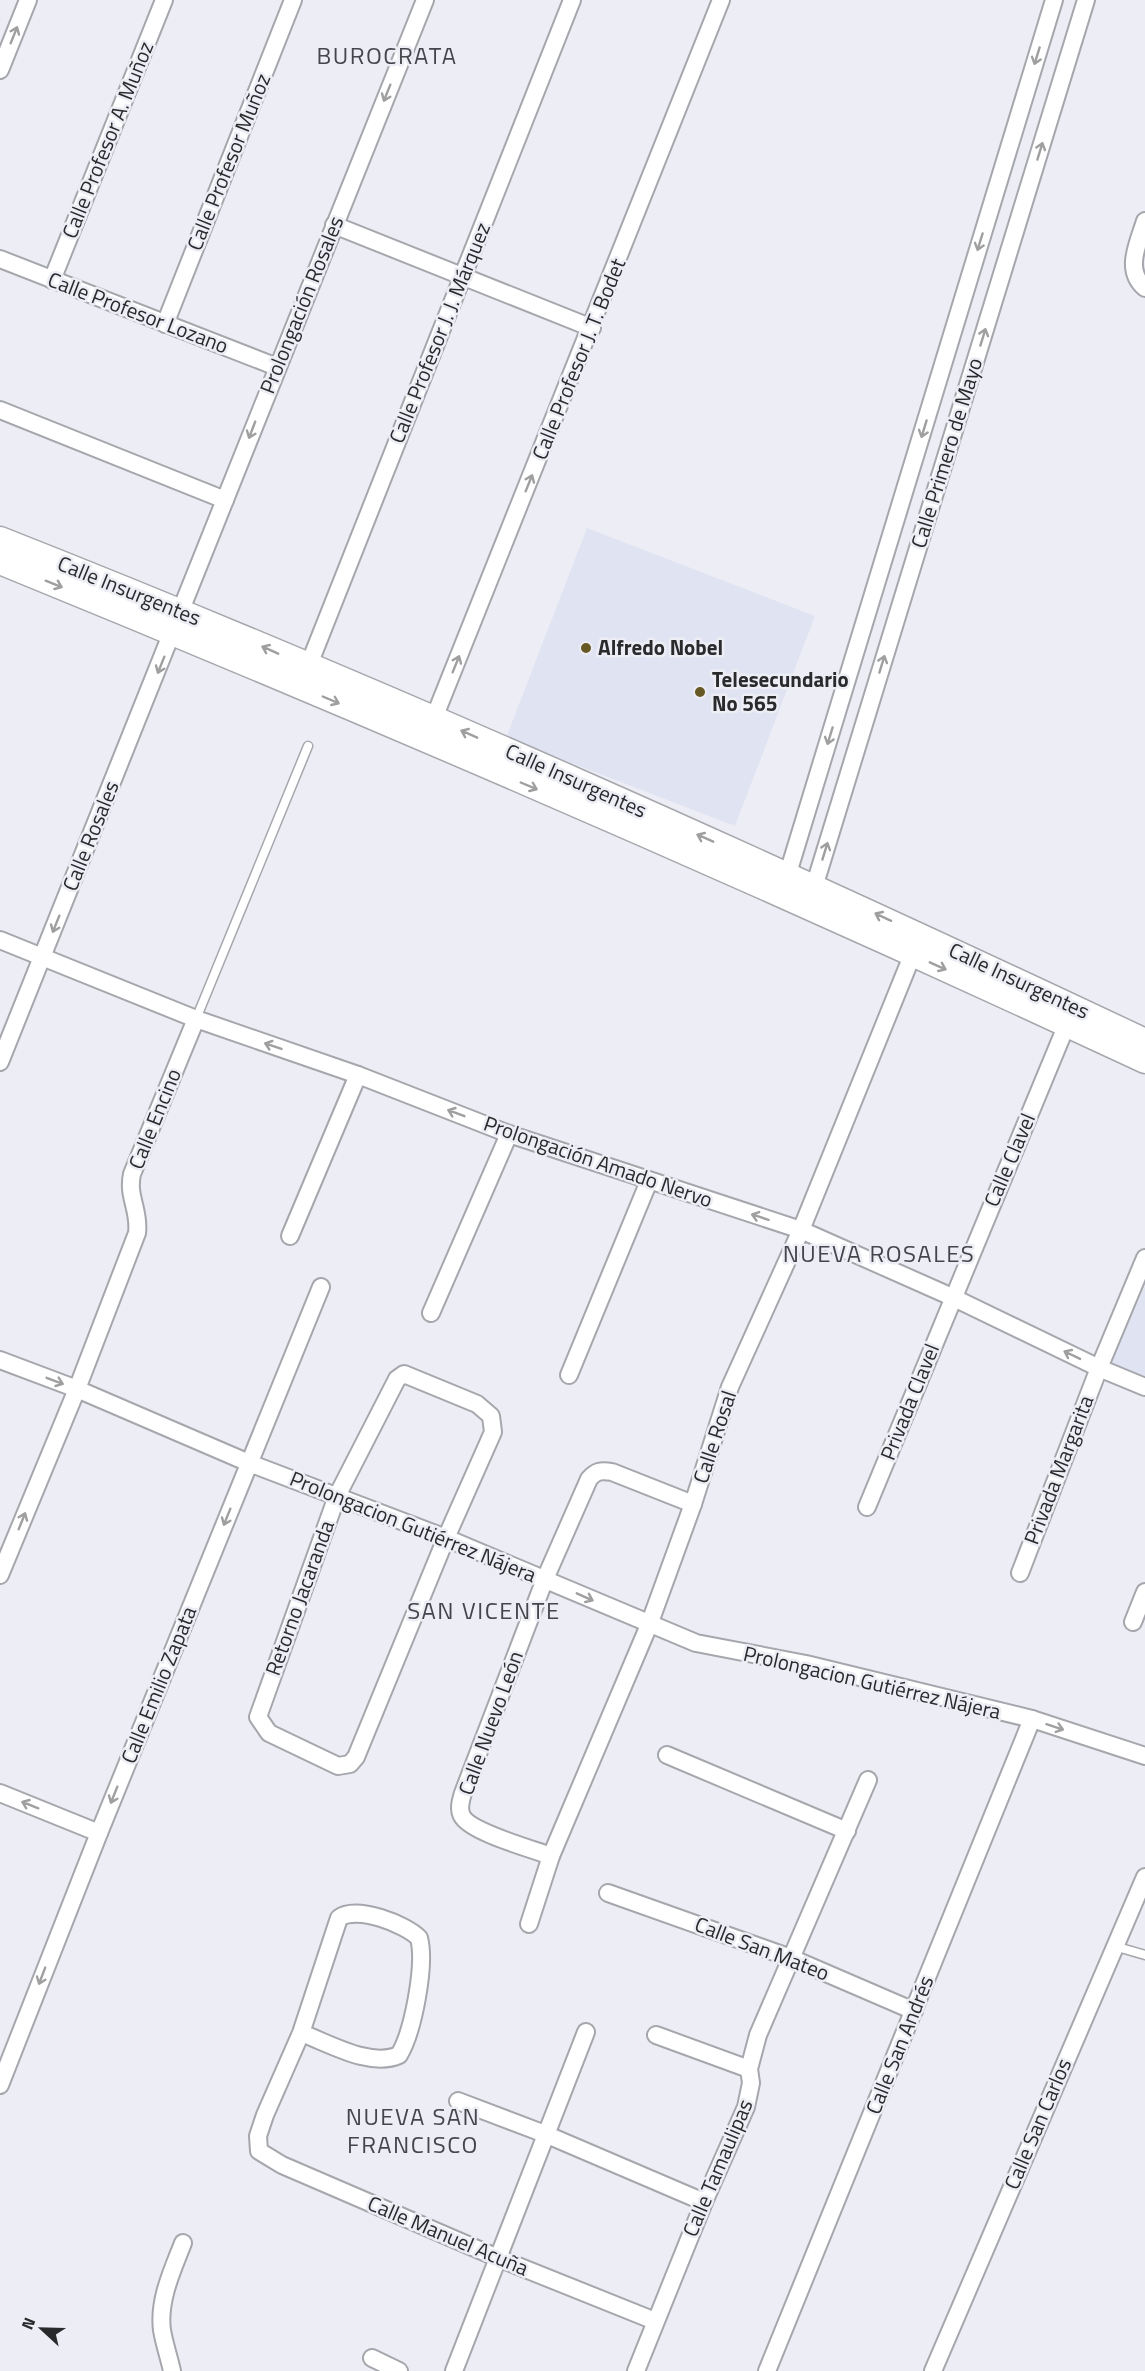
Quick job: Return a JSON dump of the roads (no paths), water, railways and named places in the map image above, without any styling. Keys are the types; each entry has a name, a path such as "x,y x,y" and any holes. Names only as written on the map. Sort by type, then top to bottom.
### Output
{"main road":[{"name":"Calle Insurgentes","path":"0,539 178,622 811,896 917,945 1145,1041"},
{"name":"Calle Insurgentes","path":"0,562 308,667 434,718 785,885"},
{"name":"Calle Insurgentes","path":"917,945 1067,1024 1145,1061"}],"street":[{"path":"0,70 28,0"},
{"name":"Calle Profesor A. Muñoz","path":"52,280 164,0"},
{"name":"Calle Profesor Muñoz","path":"165,324 293,0"},
{"name":"Prolongación Rosales","path":"178,622 277,367 425,0"},
{"name":"Calle Profesor J. J. Márquez","path":"308,667 572,0"},
{"name":"Calle Profesor J. T. Bodet","path":"434,718 592,328 721,0"},
{"name":"Calle Primero de Mayo","path":"785,885 1054,0"},
{"name":"Calle Primero de Mayo","path":"811,896 1086,0"},
{"path":"1145,221 1133,269 1136,281 1145,288"},
{"path":"334,225 592,328"},
{"name":"Calle Profesor Lozano","path":"0,260 277,367"},
{"path":"0,410 225,500"},
{"name":"Calle Rosales","path":"0,1062 178,622"},
{"name":"Prolongación Amado Nervo","path":"0,940 195,1019 358,1075 509,1134 801,1230 952,1297 1099,1368 1145,1387"},
{"name":"Calle Rosal","path":"529,1924 551,1856 649,1625 693,1504 730,1387 801,1230 917,945"},
{"name":"Calle Encino","path":"0,1575 77,1389 137,1233 137,1214 129,1191 132,1174 195,1019"},
{"name":"Calle Clavel","path":"952,1297 1067,1024"},
{"path":"290,1236 358,1075"},
{"path":"431,1313 509,1134"},
{"path":"569,1375 649,1181"},
{"name":"Privada Margarita","path":"1020,1573 1099,1368 1145,1258"},
{"name":"Calle Emilio Zapata","path":"0,2085 99,1833 321,1287"},
{"name":"Privada Clavel","path":"867,1507 952,1297"},
{"name":"Prolongacion Gutiérrez Nájera","path":"0,1360 77,1389 249,1463 446,1538 649,1625 723,1650 806,1664 1032,1719 1145,1756"},
{"name":"Retorno Jacaranda","path":"404,1374 477,1404 491,1416 494,1425 446,1538 356,1757 350,1764 338,1766 269,1732 258,1717 337,1496 397,1379 404,1374"},
{"name":"Calle Nuevo León","path":"551,1856 473,1827 462,1817 459,1809 462,1793 545,1579 589,1479 594,1473 602,1470 612,1472 693,1504"},
{"path":"1133,1622 1145,1592"},
{"name":"Calle San Andrés","path":"767,2371 1032,1719"},
{"path":"667,1755 847,1831"},
{"name":"Calle Tamaulipas","path":"636,2371 704,2202 746,2107 751,2083 749,2069 758,2035 868,1780"},
{"path":"0,1793 99,1833"},
{"name":"Calle San Carlos","path":"933,2371 1145,1877"},
{"name":"Calle San Mateo","path":"608,1893 791,1958 914,2011"},
{"path":"352,1911 364,1913 411,1930 419,1938 422,1949 417,1986 407,2041 399,2055 382,2060 369,2057 301,2032 339,1918 352,1911"},
{"name":"Calle Manuel Acuña","path":"301,2032 258,2136 257,2144 264,2157 498,2258 655,2321"},
{"path":"454,2371 544,2134 586,2032"},
{"path":"656,2035 749,2069"},
{"path":"458,2101 544,2134 704,2202"},
{"path":"172,2371 163,2337 162,2315 170,2276 183,2243"},
{"path":"372,2358 399,2371"}],"lane":[{"path":"195,1019 308,747"},
{"path":"1114,1945 1145,1955"}],"place":[{"name":"Alfredo Nobel","path":"586,648"},
{"name":"Telesecundario No 565","path":"700,692"}],"district":[{"name":"BUROCRATA","path":"387,56"},
{"name":"NUEVA ROSALES","path":"879,1254"},
{"name":"SAN VICENTE","path":"484,1611"},
{"name":"NUEVA SAN FRANCISCO","path":"413,2131"}]}
